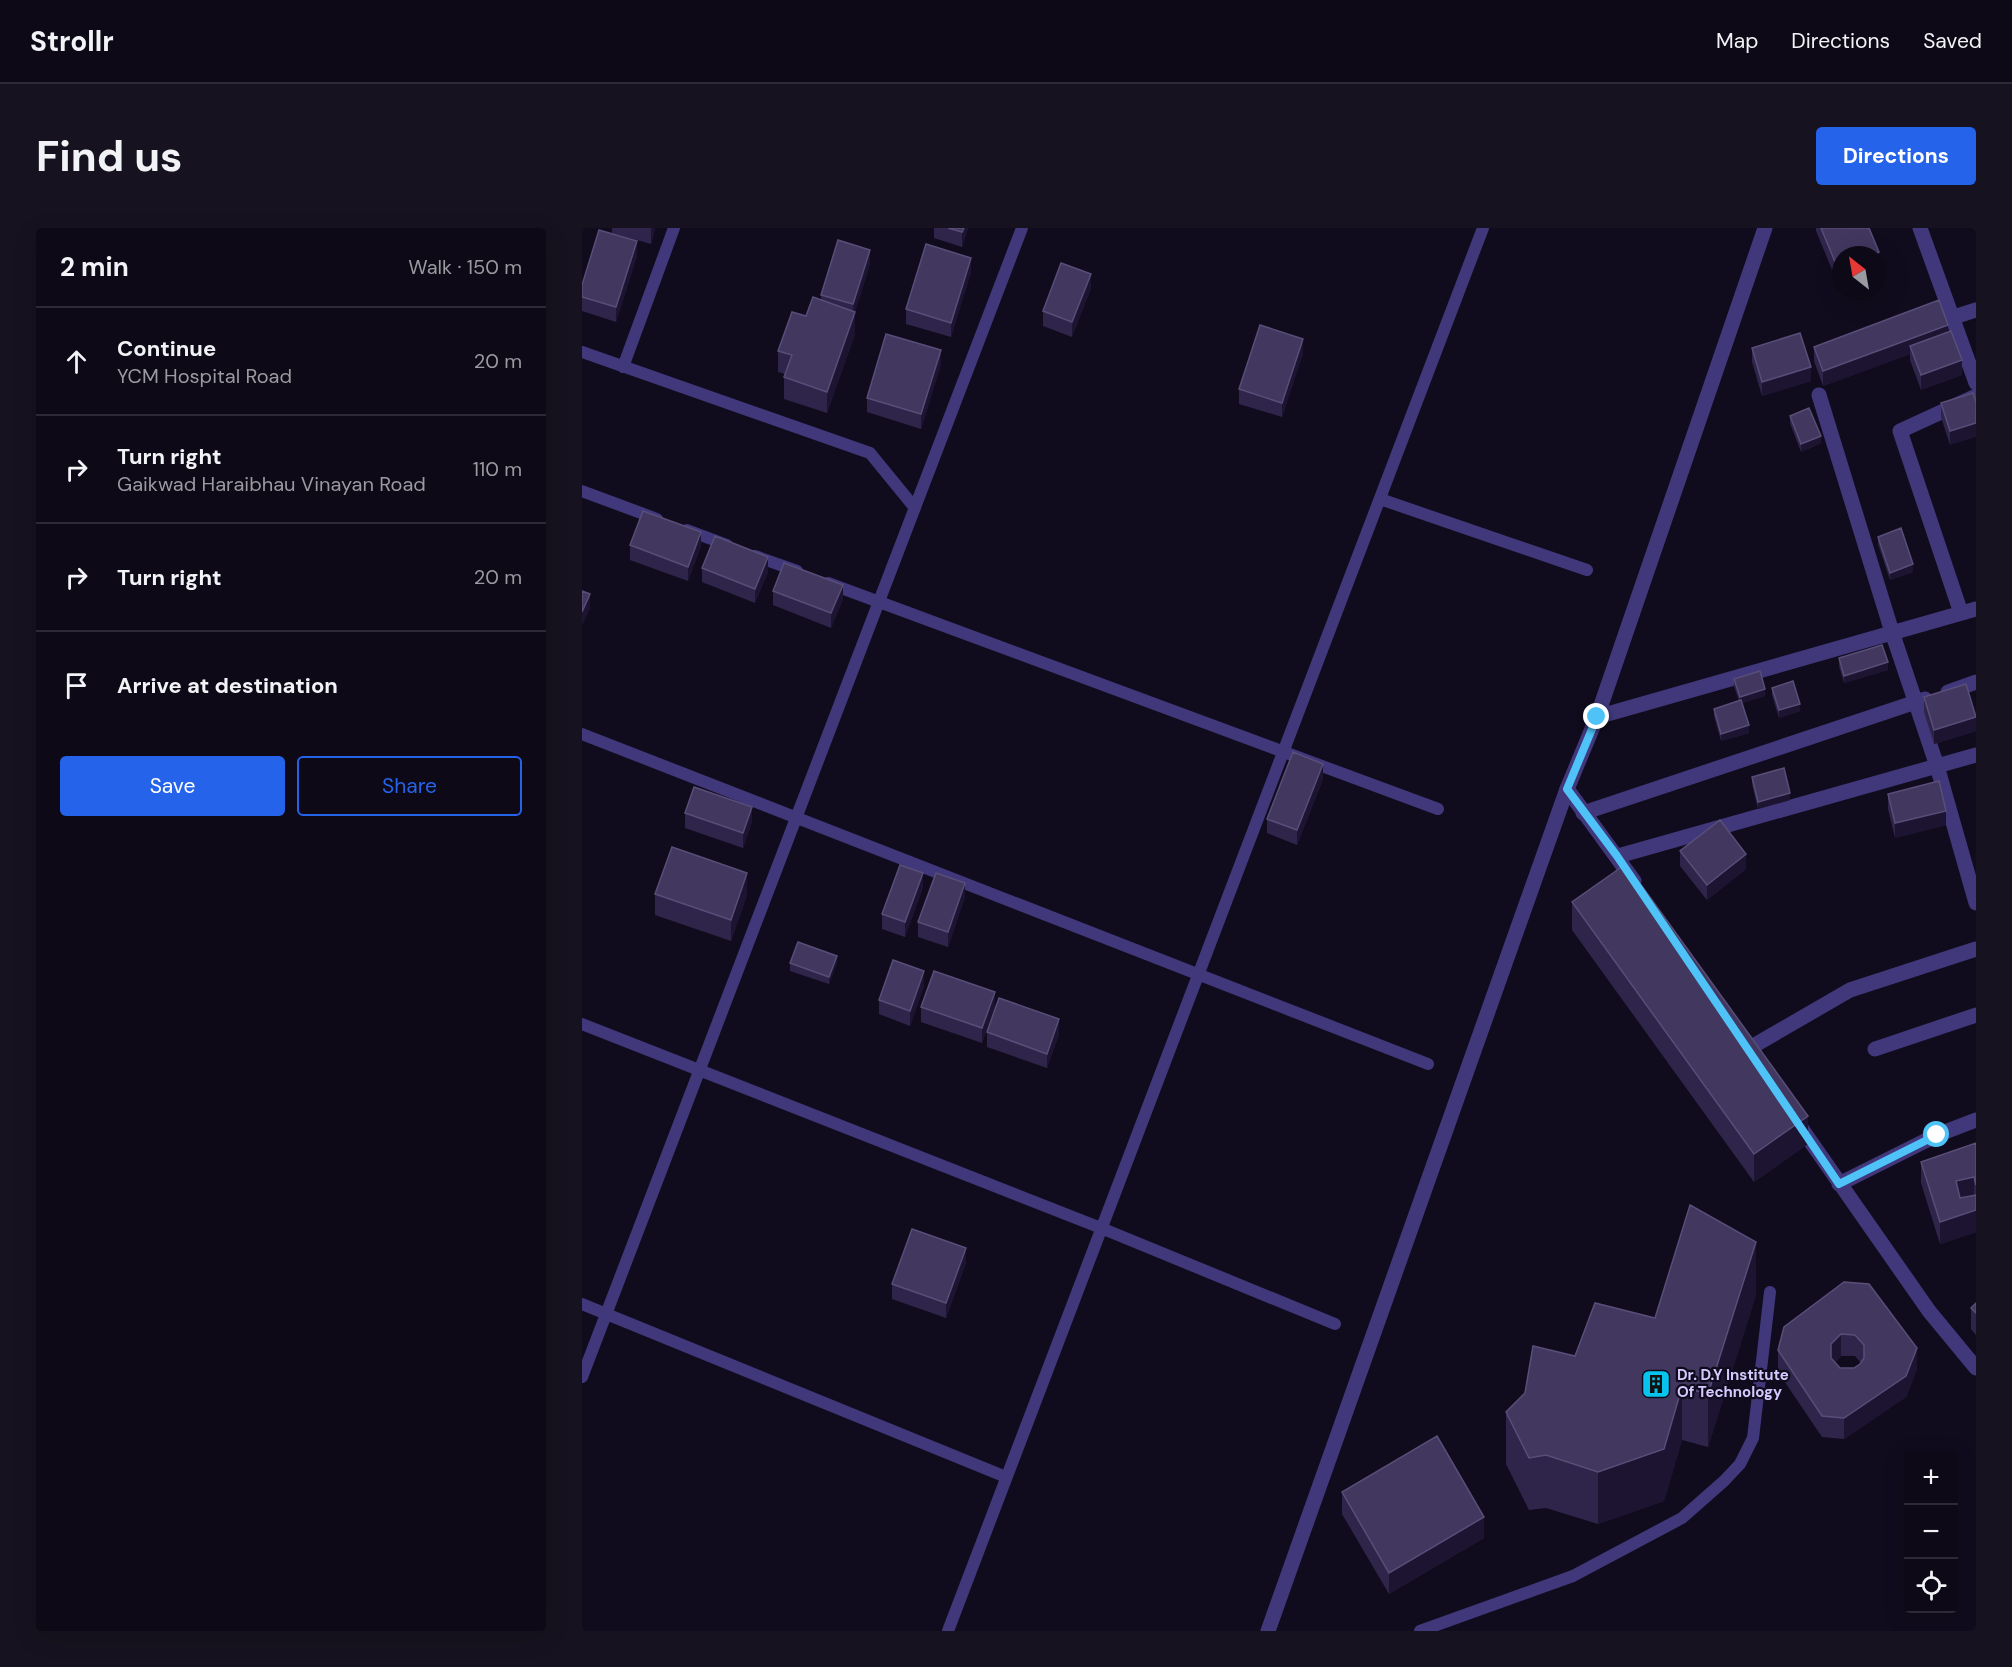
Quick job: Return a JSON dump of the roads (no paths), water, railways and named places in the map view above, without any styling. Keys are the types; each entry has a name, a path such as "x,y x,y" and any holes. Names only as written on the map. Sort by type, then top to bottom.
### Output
{"street":[{"path":"1268,1631 1567,789 1597,717 1765,228"},
{"path":"1920,228 1976,383"},
{"path":"1951,318 1976,310"},
{"path":"1819,395 1892,633 1937,766 1976,903"},
{"path":"1961,613 1900,431 1976,396"},
{"path":"1597,717 1976,609"},
{"path":"1583,813 1976,682"},
{"path":"1617,856 1976,755"},
{"path":"1567,789 1644,895"},
{"path":"1748,1049 1850,990 1976,949"},
{"path":"1875,1049 1976,1015"},
{"path":"1788,1109 1929,1311 1976,1368"},
{"path":"1839,1184 1937,1135 1976,1120"}],"lane":[{"path":"623,367 674,228"},
{"path":"582,1377 1022,228"},
{"path":"948,1631 1483,228"},
{"path":"582,352 870,453 915,508"},
{"path":"582,491 1438,809"},
{"path":"1380,499 1587,570"},
{"path":"582,734 1428,1064"},
{"path":"582,1024 1101,1228 1335,1324"},
{"path":"1419,1631 1573,1576 1682,1518 1724,1481 1740,1464 1753,1438 1770,1292"},
{"path":"582,1304 1006,1477"}],"place":[{"name":"Dr. D.Y Institute Of Technology","path":"1656,1384"}]}
